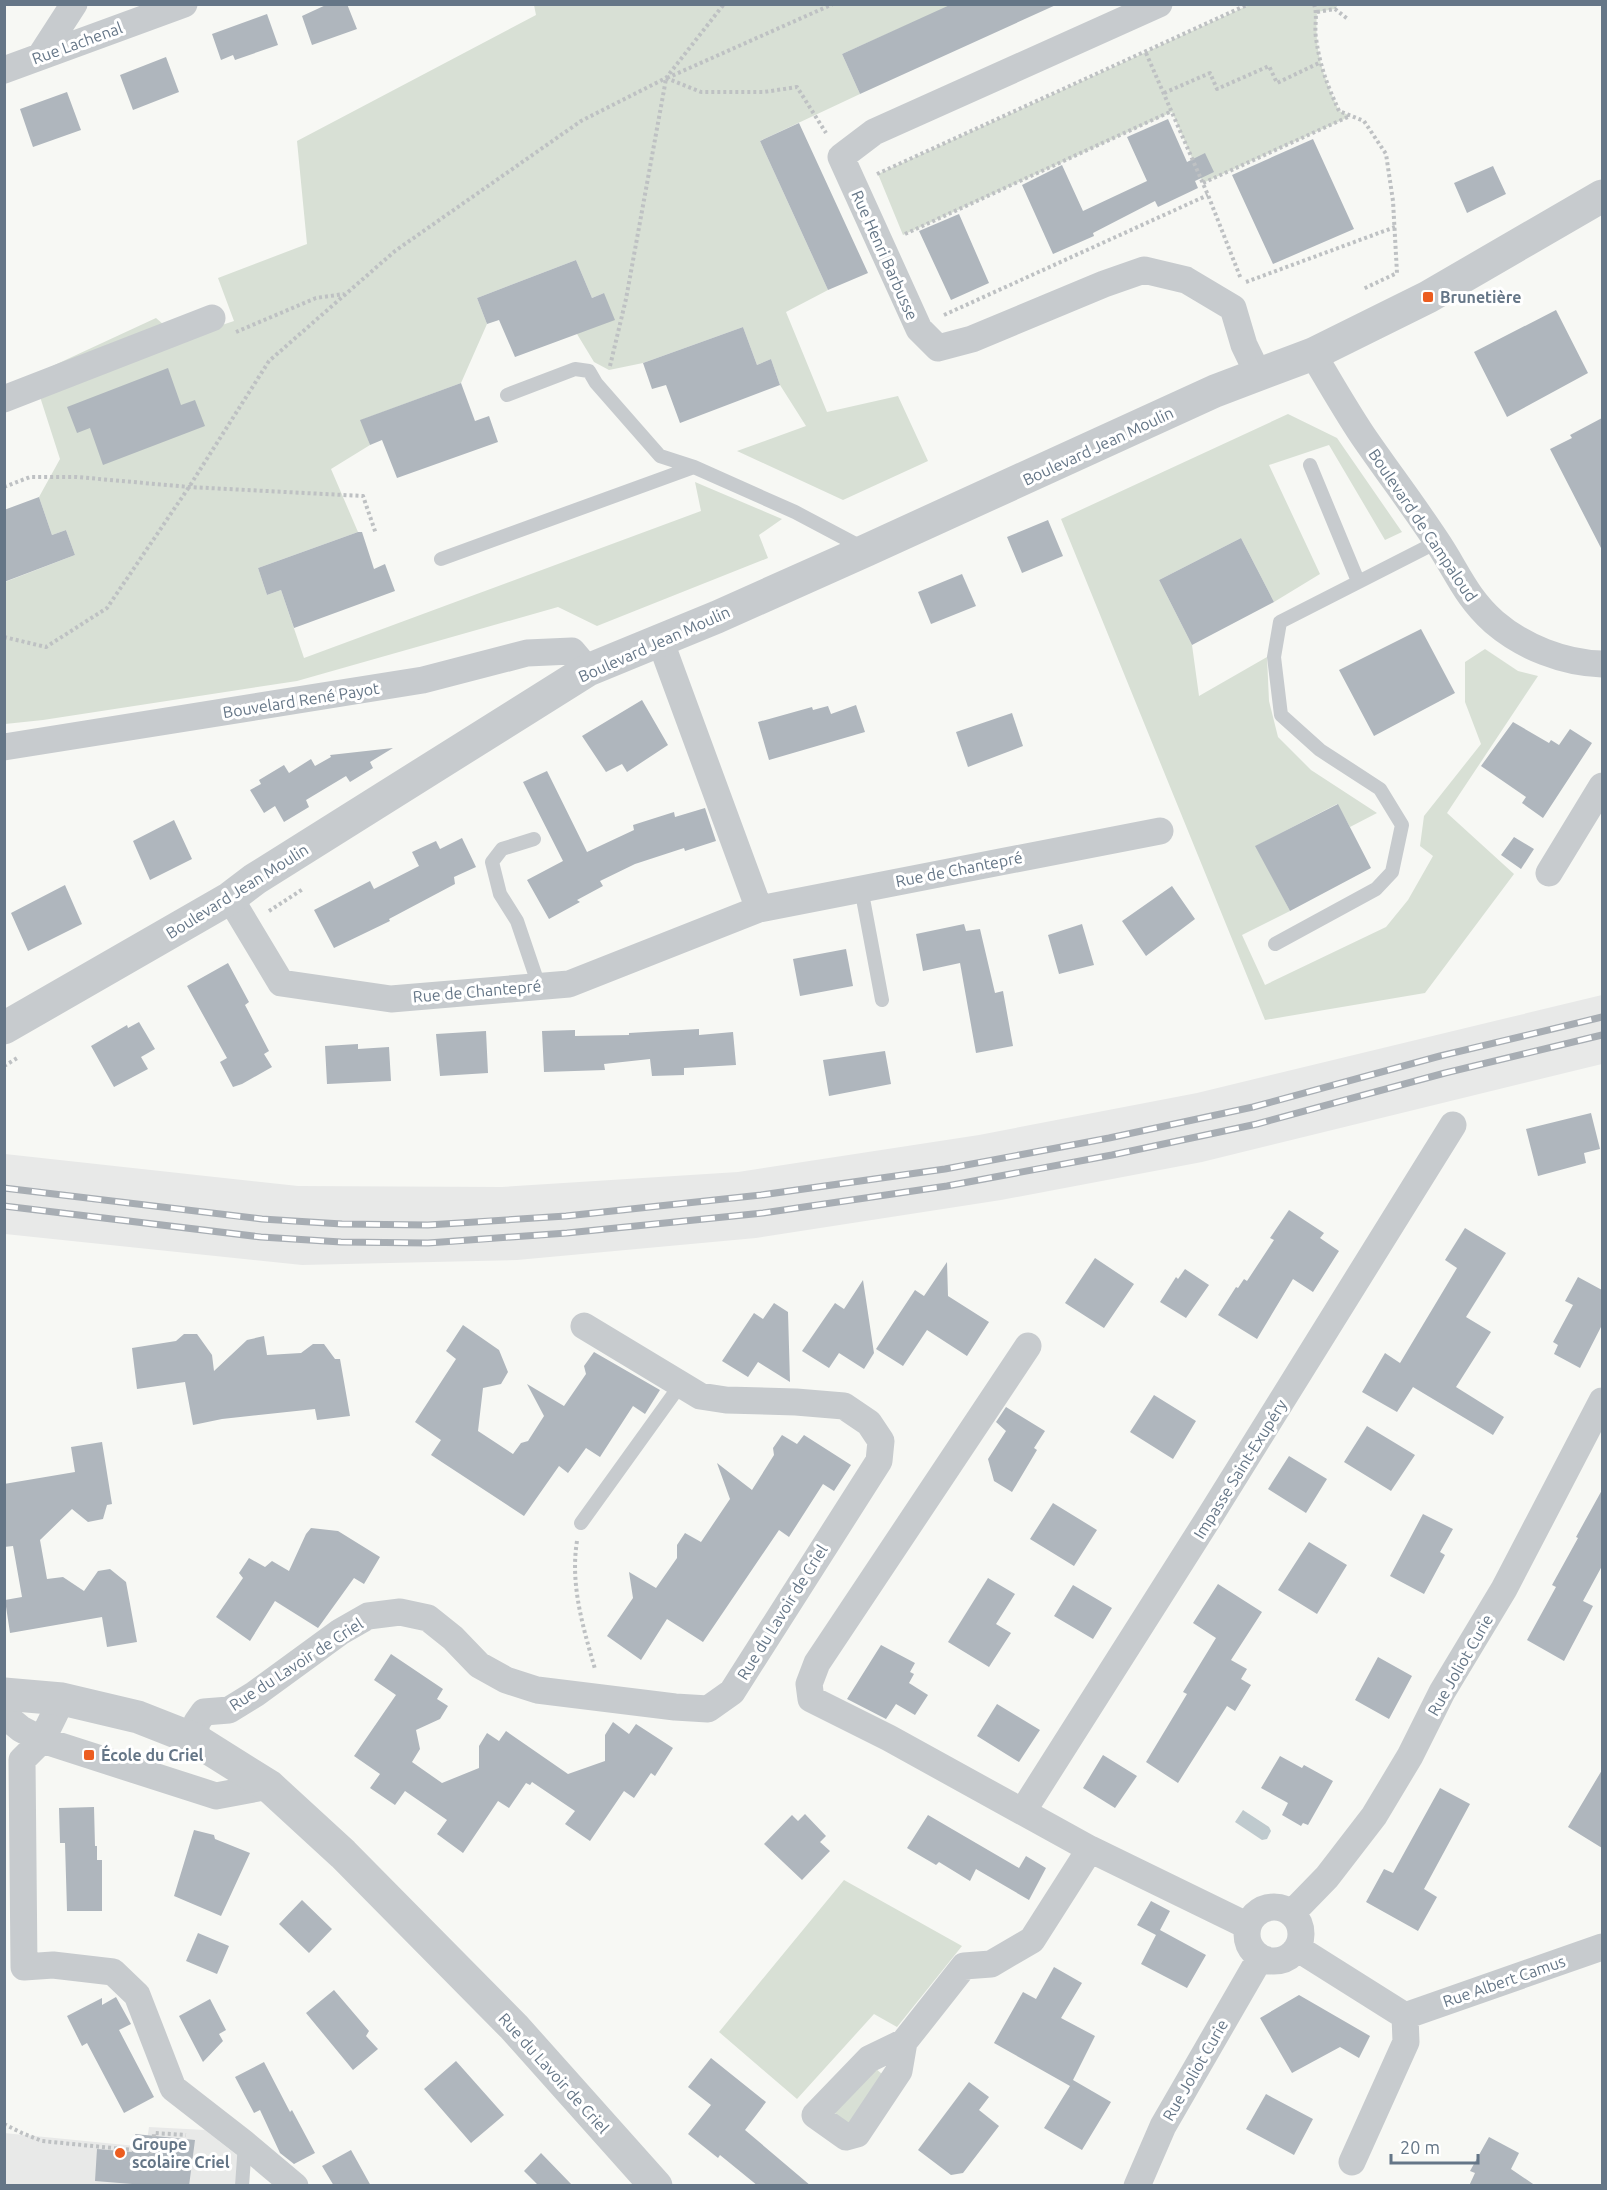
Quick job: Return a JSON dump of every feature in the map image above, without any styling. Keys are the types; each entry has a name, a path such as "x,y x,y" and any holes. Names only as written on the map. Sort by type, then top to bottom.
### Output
{"street":[{"path":"41,55 74,4"},
{"name":"Rue Lachenal","path":"4,70 184,4"},
{"path":"841,157 874,132 1159,4"},
{"name":"Rue Henri Barbusse","path":"841,157 919,329 938,348 972,339 1104,284 1144,270 1186,280 1233,308 1244,345 1258,374"},
{"name":"Boulevard Jean Moulin","path":"4,1028 238,911 265,873 588,670 867,550 1215,391 1313,354 1428,297 1602,196"},
{"path":"4,399 212,318"},
{"name":"Boulevard de Campaloud","path":"1313,354 1361,434 1437,542 1470,598 1495,623 1526,644 1557,657 1588,664 1602,664"},
{"path":"660,640 759,909"},
{"name":"Bouvelard René Payot","path":"4,747 423,680 527,653 572,651 588,670"},
{"path":"1549,873 1602,786"},
{"name":"Rue de Chantepré","path":"238,911 281,983 391,999 569,984 759,909 1160,831"},
{"name":"Impasse Saint-Exupéry","path":"1023,1811 1217,1506 1453,1125"},
{"name":"Rue du Lavoir de Criel","path":"194,1739 197,1722 204,1712 229,1710 255,1694 340,1632 369,1616 400,1612 428,1618 453,1638 479,1665 506,1680 537,1690 708,1709 732,1692 879,1461 881,1441 869,1423 844,1406 726,1400 700,1396 584,1326"},
{"path":"1028,1346 817,1663 809,1684 811,1699 889,1738 1090,1849 1248,1926"},
{"name":"Rue Joliot Curie","path":"1292,1913 1327,1877 1374,1816 1410,1756 1442,1692 1504,1589 1602,1401"},
{"name":"Rue du Lavoir de Criel","path":"4,1694 62,1699 138,1717 194,1739 269,1786 343,1854 514,2027 656,2186"},
{"path":"62,1699 42,1740 22,1760 24,1967 53,1965 113,1972 136,1995 173,2088 295,2186"},
{"path":"4,1715 21,1729 42,1740 216,1796 269,1786"},
{"path":"904,2042 964,1966 992,1964 1032,1940 1090,1849"},
{"path":"1268,1907 1284,1908 1292,1913 1300,1926 1301,1933 1297,1948 1283,1959 1275,1961 1260,1958 1248,1941 1248,1926 1259,1911 1268,1907"},
{"name":"Rue Albert Camus","path":"1405,2016 1602,1947"},
{"path":"1297,1948 1405,2016 1406,2042 1352,2162"},
{"name":"Rue Joliot Curie","path":"1137,2186 1163,2126 1260,1958"}],"lane":[{"path":"507,395 575,369 589,371 604,392 660,456 693,467 795,512 867,550"},
{"path":"1310,465 1358,581"},
{"path":"441,559 693,467"},
{"path":"1275,944 1376,889 1392,872 1402,825 1380,789 1320,750 1281,715 1274,657 1280,622 1437,542"},
{"path":"534,839 502,849 492,862 500,894 517,921 539,986"},
{"path":"861,888 882,1000"},
{"path":"581,1523 681,1384"},
{"path":"242,2186 245,2144"}],"path":[{"path":"604,392 626,299 666,78 724,4"},
{"path":"4,638 46,647 107,608 189,487 269,361 395,251 581,122 666,78 833,4"},
{"path":"854,185 1249,4"},
{"path":"1314,4 1317,12 1316,35 1323,75 1339,111 1364,121 1386,154 1395,227 1397,273 1363,289"},
{"path":"1317,12 1335,9 1349,20"},
{"path":"1146,53 1203,183 1242,283 1395,227"},
{"path":"1164,93 1210,73 1217,89 1269,66 1277,83 1321,63"},
{"path":"666,78 700,92 764,92 797,87 841,157"},
{"path":"880,245 1172,111"},
{"path":"1203,183 1351,116"},
{"path":"919,329 928,322 1208,195"},
{"path":"212,318 236,332 316,298 346,293"},
{"path":"4,487 30,477 77,477 189,487 363,496 376,534"},
{"path":"238,911 306,887"},
{"path":"4,1066 25,1054"},
{"path":"581,1523 574,1562 580,1617 604,1698"},
{"path":"4,2124 42,2141 153,2152 154,2133 205,2137 220,2125"}],"shaded area":[{"path":"534,5 952,5 842,54 860,94 760,141 828,290 786,312 827,412 898,396 928,461 843,500 737,451 806,426 780,385 771,359 757,365 743,327 643,363 609,370 594,362 577,334 604,293 592,298 576,260 477,298 487,324 461,383 361,420 370,445 331,469 358,532 258,568 267,595 281,590 304,658 701,511 695,482 782,519 759,535 768,558 597,626 558,607 297,681 5,724 5,582 75,555 66,530 52,535 39,497 60,459 33,375 156,318 180,339 234,321 218,278 307,244 297,141 536,15"},
{"path":"1249,5 1338,5 1335,9 1317,12 1318,52 1324,75 1339,111 1351,116 1203,183 1172,112 903,235 878,174"},
{"path":"1288,414 1337,438 1402,532 1385,540 1329,445 1269,465 1320,574 1274,602 1241,538 1159,580 1192,645 1199,696 1267,657 1269,701 1278,737 1311,770 1377,813 1350,827 1337,804 1256,846 1290,911 1242,935 1265,985 1386,927 1408,900 1433,856 1420,846 1424,816 1481,744 1465,702 1465,662 1485,649 1518,671 1538,676 1447,813 1514,874 1425,993 1265,1020 1061,519"},
{"path":"1602,995 1602,1064 1202,1162 1001,1200 756,1238 517,1260 302,1265 5,1234 5,1154 298,1186 502,1187 738,1172 979,1135 1197,1093"},
{"path":"1243,1810 1269,1827 1271,1831 1267,1839 1262,1840 1235,1822"},
{"path":"844,1880 962,1946 897,2027 874,2014 797,2099 719,2032"},
{"path":"875,2068 882,2074 848,2127 834,2117 840,2099"},
{"name":"Groupe scolaire Criel","path":"149,2127 205,2130 243,2160 241,2185 5,2185 4,2133 146,2147"}],"building":[{"path":"328,4 347,4 357,29 312,45 302,16"},
{"path":"952,4 1058,4 860,94 842,54"},
{"path":"267,14 278,45 235,60 233,55 221,60 212,34"},
{"path":"166,57 179,92 133,110 120,75"},
{"path":"67,92 81,130 33,147 20,109"},
{"path":"1168,119 1187,162 1205,153 1214,172 1195,181 1198,188 1158,207 1155,201 1093,233 1094,236 1053,254 1022,185 1062,165 1083,211 1147,181 1127,137"},
{"path":"799,123 868,273 828,290 760,141"},
{"path":"1313,139 1354,229 1273,264 1232,175"},
{"path":"1493,166 1506,194 1467,213 1454,183"},
{"path":"959,214 989,283 951,300 919,231"},
{"path":"576,260 592,298 604,293 615,320 515,357 499,320 487,324 477,298"},
{"path":"1556,310 1588,373 1507,417 1474,352"},
{"path":"743,327 757,365 771,359 780,385 680,423 666,385 652,389 643,363"},
{"path":"168,368 181,405 195,400 205,426 103,465 90,428 77,433 67,407"},
{"path":"461,383 475,421 489,416 498,442 397,478 382,440 370,445 360,420"},
{"path":"1602,418 1602,550 1550,449 1572,438 1570,435"},
{"path":"39,497 52,535 66,530 75,555 4,582 4,510"},
{"path":"1048,520 1063,556 1022,573 1007,537"},
{"path":"362,532 374,569 385,564 395,591 294,628 281,590 267,595 258,568"},
{"path":"1241,538 1274,602 1192,645 1159,580"},
{"path":"962,574 976,606 931,624 918,592"},
{"path":"1421,629 1455,693 1374,736 1339,670"},
{"path":"642,700 668,745 627,772 622,764 606,772 582,736"},
{"path":"856,705 865,732 769,760 758,722 812,707 813,710 828,706 831,714"},
{"path":"1012,713 1023,746 968,767 956,732"},
{"path":"1513,722 1549,743 1551,740 1559,745 1570,729 1592,743 1543,818 1522,803 1526,797 1481,766"},
{"path":"393,748 370,762 373,768 350,782 346,776 306,800 309,807 284,822 275,806 264,813 250,790 261,784 259,780 284,765 289,773 311,759 315,766 331,757 330,755"},
{"path":"547,771 587,852 634,830 633,825 674,812 675,817 705,808 716,841 685,851 684,848 635,864 600,881 603,886 549,919 527,880 563,861 523,782"},
{"path":"1338,804 1371,868 1290,911 1255,846"},
{"path":"174,820 192,859 150,880 133,841"},
{"path":"1514,837 1534,849 1521,869 1501,855"},
{"path":"462,838 476,867 454,877 455,884 389,919 390,921 334,948 314,910 370,881 374,889 419,866 412,852 436,841 440,849"},
{"path":"65,885 82,924 28,951 11,913"},
{"path":"1172,886 1195,919 1146,956 1122,921"},
{"path":"964,924 966,931 980,929 995,993 1003,991 1013,1046 976,1053 960,963 923,971 916,934"},
{"path":"1082,924 1094,965 1059,974 1048,935"},
{"path":"846,949 853,986 800,996 793,959"},
{"path":"228,963 249,1002 245,1005 269,1051 264,1054 272,1067 233,1087 220,1062 227,1058 187,986"},
{"path":"139,1022 155,1049 141,1057 148,1069 114,1087 91,1046 127,1025 128,1028"},
{"path":"699,1029 699,1035 733,1032 736,1065 684,1068 684,1075 652,1076 650,1059 604,1064 605,1070 544,1072 542,1031 575,1030 575,1036 629,1035 629,1033"},
{"path":"486,1031 488,1073 440,1076 436,1034"},
{"path":"358,1044 358,1049 389,1047 391,1081 327,1084 325,1046"},
{"path":"885,1051 891,1084 829,1096 823,1060"},
{"path":"1591,1113 1600,1149 1584,1153 1586,1163 1538,1176 1526,1129"},
{"path":"1289,1210 1324,1233 1320,1238 1339,1251 1313,1292 1293,1279 1257,1339 1218,1315 1236,1287 1238,1288 1244,1279 1247,1281 1274,1240 1270,1238"},
{"path":"1465,1228 1506,1253 1466,1317 1491,1332 1456,1387 1504,1417 1493,1435 1413,1387 1397,1412 1362,1392 1385,1353 1400,1363 1457,1268 1445,1260"},
{"path":"1095,1258 1134,1284 1104,1328 1065,1303"},
{"path":"947,1262 948,1296 989,1322 967,1356 927,1330 903,1366 876,1349 915,1290 924,1296"},
{"path":"1185,1269 1209,1285 1186,1318 1160,1302 1176,1277 1178,1279"},
{"path":"1578,1277 1602,1290 1602,1325 1580,1368 1554,1354 1558,1345 1553,1342 1573,1305 1565,1301"},
{"path":"863,1280 874,1353 864,1369 839,1353 829,1368 802,1351 835,1303 844,1309"},
{"path":"774,1303 788,1312 790,1382 758,1362 748,1377 722,1361 754,1313 763,1319"},
{"path":"463,1325 499,1350 508,1372 501,1384 483,1388 478,1431 513,1454 521,1443 528,1441 544,1416 527,1384 564,1406 586,1374 584,1366 594,1352 660,1390 645,1414 633,1406 600,1457 586,1448 568,1473 559,1466 524,1516 431,1455 441,1440 415,1422 456,1359 446,1351"},
{"path":"184,1334 197,1334 212,1355 214,1371 247,1340 264,1336 267,1355 301,1353 313,1344 324,1344 335,1359 340,1359 350,1416 317,1420 315,1409 222,1419 193,1425 185,1382 137,1389 132,1348 176,1341"},
{"path":"1154,1395 1196,1421 1173,1459 1130,1432"},
{"path":"1006,1407 1045,1431 1034,1448 1037,1450 1012,1492 994,1481 988,1459 1006,1431 996,1422"},
{"path":"1367,1426 1415,1455 1391,1491 1344,1462"},
{"path":"782,1435 797,1444 804,1435 851,1465 834,1491 823,1484 789,1537 779,1530 703,1642 667,1619 641,1660 607,1636 633,1598 629,1572 656,1588 677,1558 677,1545 685,1533 701,1542 730,1499 717,1463 752,1490 774,1455 773,1448"},
{"path":"102,1442 112,1504 107,1505 103,1519 88,1522 72,1509 40,1540 47,1579 63,1577 84,1591 98,1571 110,1569 126,1582 137,1642 107,1647 102,1617 10,1633 5,1600 22,1597 13,1546 4,1547 4,1484 75,1472 71,1447"},
{"path":"1289,1456 1327,1479 1306,1513 1268,1489"},
{"path":"1602,1490 1602,1566 1583,1601 1593,1606 1564,1661 1527,1640 1556,1587 1552,1585 1578,1538 1576,1537"},
{"path":"1053,1503 1097,1530 1074,1566 1030,1539"},
{"path":"1423,1514 1453,1529 1440,1552 1445,1555 1424,1594 1390,1576"},
{"path":"311,1528 338,1531 380,1557 364,1584 354,1578 318,1628 275,1601 250,1641 216,1617 243,1578 239,1573 249,1558 265,1567 272,1561 289,1571"},
{"path":"1309,1542 1347,1565 1317,1614 1278,1590"},
{"path":"988,1578 1015,1594 996,1624 1011,1633 989,1667 948,1642"},
{"path":"1218,1584 1262,1612 1231,1660 1247,1669 1241,1679 1251,1685 1235,1711 1227,1706 1178,1783 1146,1762 1187,1694 1183,1692 1216,1638 1193,1623"},
{"path":"1073,1585 1112,1608 1093,1639 1054,1616"},
{"path":"881,1645 915,1663 910,1672 914,1674 909,1683 928,1695 915,1715 896,1704 886,1719 847,1699"},
{"path":"391,1654 443,1689 437,1699 448,1706 440,1719 416,1730 420,1749 412,1762 442,1783 479,1768 479,1746 487,1733 499,1741 506,1731 568,1774 605,1761 605,1735 613,1722 629,1734 636,1724 673,1748 655,1776 651,1773 634,1798 624,1791 590,1841 565,1824 575,1811 532,1782 530,1785 526,1783 509,1808 498,1801 463,1853 437,1834 447,1820 405,1791 395,1805 370,1788 380,1774 354,1756 396,1695 374,1680"},
{"path":"1378,1657 1412,1676 1389,1719 1355,1700"},
{"path":"997,1704 1040,1730 1019,1762 977,1736"},
{"path":"1103,1755 1137,1776 1115,1808 1083,1788"},
{"path":"1280,1756 1302,1768 1304,1765 1333,1781 1308,1825 1303,1823 1301,1826 1282,1815 1288,1803 1261,1788"},
{"path":"1602,1770 1602,1848 1568,1827"},
{"path":"1440,1788 1470,1804 1424,1889 1437,1897 1418,1931 1366,1902 1384,1869 1393,1873"},
{"path":"94,1807 97,1860 102,1860 102,1911 67,1911 65,1843 60,1843 59,1808"},
{"path":"805,1814 826,1836 820,1842 830,1851 802,1880 764,1844 792,1815 798,1821"},
{"path":"928,1815 1019,1868 1026,1856 1046,1868 1029,1900 976,1869 970,1881 939,1862 936,1865 907,1848"},
{"path":"194,1830 214,1835 215,1839 250,1853 221,1916 174,1896"},
{"path":"302,1900 332,1929 309,1953 279,1924"},
{"path":"1151,1901 1170,1911 1160,1930 1206,1955 1187,1988 1141,1964 1156,1935 1137,1925"},
{"path":"198,1933 229,1946 217,1974 186,1961"},
{"path":"1054,1967 1082,1983 1061,2018 1095,2036 1073,2080 1111,2102 1082,2150 1044,2128 1070,2086 994,2043 1023,1992 1036,1999"},
{"path":"334,1990 369,2031 366,2036 378,2049 353,2070 306,2013"},
{"path":"1299,1995 1370,2036 1359,2058 1340,2047 1292,2073 1260,2018"},
{"path":"116,1997 131,2024 119,2030 154,2097 124,2113 87,2043 82,2046 67,2016 102,1998 102,2005"},
{"path":"210,1999 226,2030 219,2034 223,2041 203,2062 179,2016"},
{"path":"711,2058 766,2102 745,2130 811,2186 758,2186 720,2155 718,2158 688,2134 711,2105 688,2087"},
{"path":"456,2061 504,2115 471,2143 424,2089"},
{"path":"264,2062 315,2153 294,2164 280,2153 260,2110 254,2113 235,2077"},
{"path":"969,2082 989,2097 979,2110 999,2126 963,2173 951,2175 918,2150"},
{"path":"1266,2094 1313,2119 1294,2155 1246,2129"},
{"path":"135,2134 195,2140 189,2186 95,2181 97,2149 145,2153"},
{"path":"1489,2137 1519,2153 1511,2169 1536,2186 1469,2186 1475,2173 1470,2171"},
{"path":"351,2150 371,2186 334,2186 322,2166"},
{"path":"541,2153 573,2186 539,2186 524,2171"}],"railway":[{"path":"4,1188 262,1219 342,1224 428,1225 566,1216 761,1195 945,1169 1109,1138 1253,1107 1440,1056 1602,1017"},
{"path":"4,1206 261,1237 341,1242 428,1243 567,1233 763,1213 947,1186 1112,1155 1257,1124 1445,1073 1602,1035"}],"place":[{"name":"Brunetière","path":"1428,297"},
{"name":"École du Criel","path":"89,1755"},
{"name":"Groupe scolaire Criel","path":"120,2153"}]}
